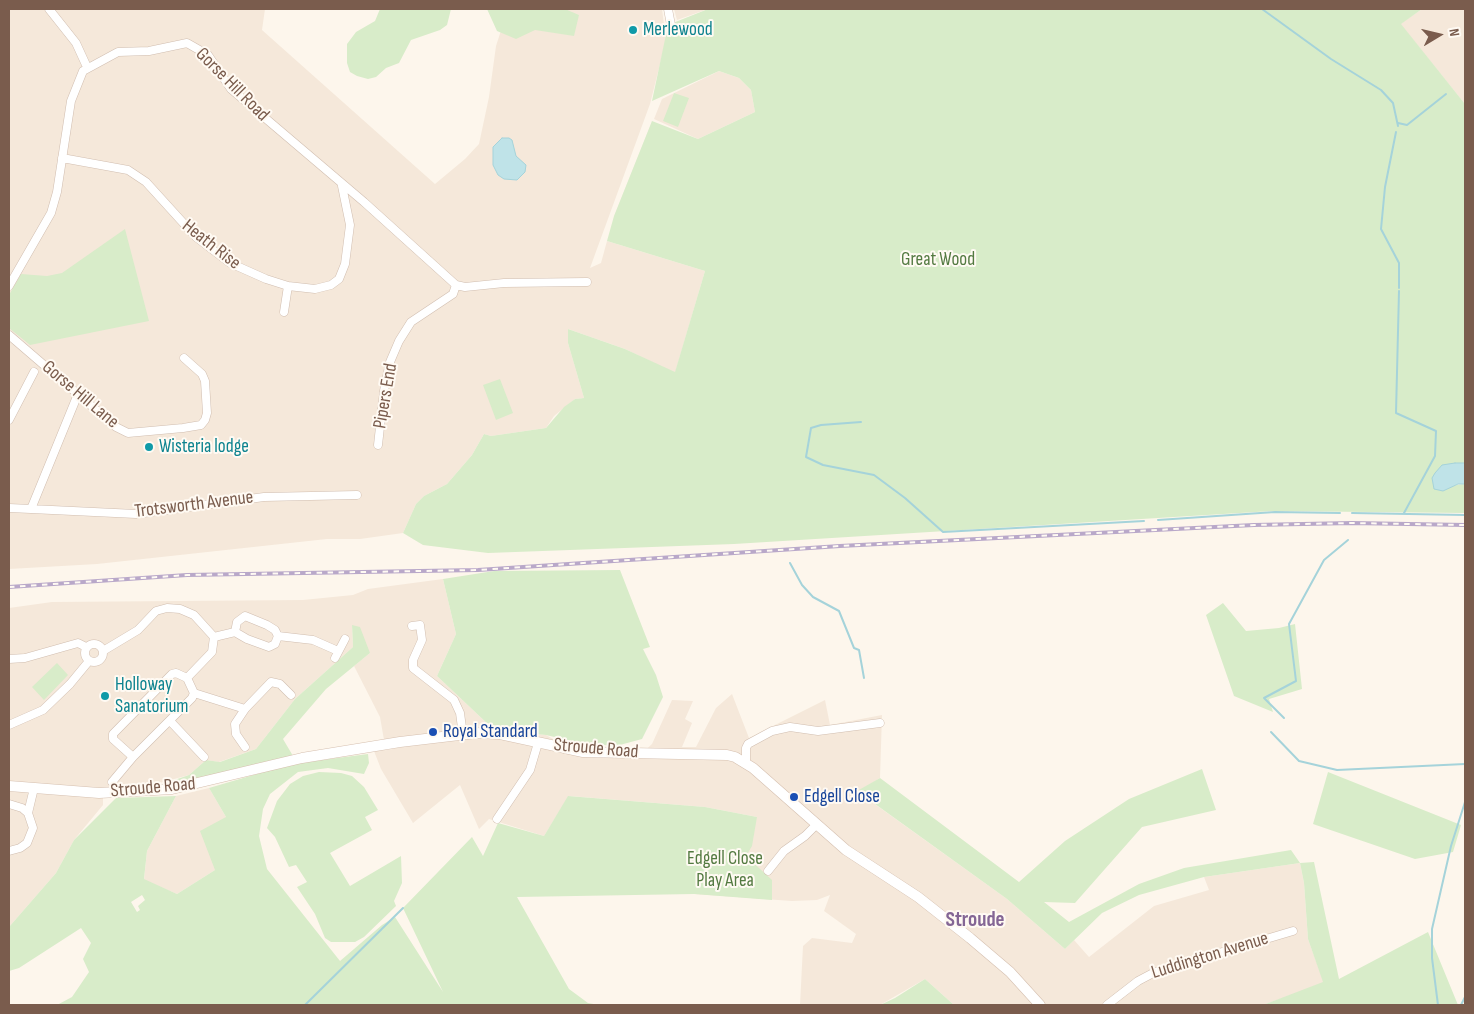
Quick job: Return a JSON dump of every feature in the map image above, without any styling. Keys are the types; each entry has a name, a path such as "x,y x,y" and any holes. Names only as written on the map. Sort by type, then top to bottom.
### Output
{"street":[{"path":"9,286 50,213 73,93 80,75 87,67 76,43 49,9"},
{"path":"668,9 671,25"},
{"name":"Gorse Hill Road","path":"87,67 118,52 149,52 183,44 192,44 208,55 231,89 342,186 364,202 456,285"},
{"name":"Heath Rise","path":"62,158 128,170 146,182 182,224 210,249 248,273 288,286 315,289 327,288 341,275 348,251 350,225 342,186"},
{"path":"456,285 465,287 504,283 587,282"},
{"name":"Pipers End","path":"378,445 384,391 390,362 399,341 411,322 452,294 456,285"},
{"path":"284,312 288,286"},
{"name":"Gorse Hill Lane","path":"9,335 116,427 128,433 201,425 207,413 205,381 202,374 184,358"},
{"path":"9,420 34,372"},
{"path":"31,509 78,394"},
{"name":"Trotsworth Avenue","path":"9,508 136,514 264,497 357,495"},
{"path":"86,647 85,655 89,661 95,662 100,660 102,651 138,630 153,613 167,608 180,609 194,615 214,637 212,652 187,678"},
{"path":"214,637 235,632 247,639 269,647 276,644 278,636 275,630 267,625 245,616 237,622 235,632"},
{"path":"412,626 420,625 422,640 413,660 413,668 454,700 460,713 463,735"},
{"path":"278,636 313,640 336,655 345,639"},
{"path":"9,659 25,658 78,643 86,647 97,645 102,651"},
{"path":"9,725 42,710 70,684 89,661"},
{"path":"132,757 113,739 113,734 172,674 176,673 187,678 194,694 245,709"},
{"path":"244,747 236,734 234,724 245,709 271,682 280,684 291,695"},
{"path":"112,782 132,757 171,722 194,694"},
{"path":"171,722 204,757"},
{"path":"734,757 746,748 750,742 772,731 790,727 818,731 880,723"},
{"name":"Stroude Road","path":"9,786 99,793 172,789 302,758 396,742 463,735 500,734 583,752 702,753 734,757 746,763 846,850 918,897 970,938 1010,972 1040,1005"},
{"path":"497,819 530,770 538,743"},
{"path":"746,748 746,763"},
{"path":"28,813 34,788"},
{"path":"9,804 22,808 32,820 31,836 20,848 9,851"},
{"path":"768,870 784,851 805,836 816,825"},
{"name":"Luddington Avenue","path":"1107,1005 1138,981 1155,972 1293,931"}],"shaded area":[{"path":"9,9 265,9 262,30 435,184 465,159 479,144 489,97 496,46 508,9 662,9 666,40 650,104 590,268 601,263 607,241 705,271 675,373 625,349 568,329 568,343 584,398 575,399 554,416 546,428 491,436 484,434 472,455 447,484 424,496 416,504 403,533 360,539 327,539 97,564 9,569"},
{"path":"674,9 708,9 677,20"},
{"path":"1422,9 1465,9 1465,104 1400,24"},
{"path":"719,71 739,78 751,90 755,112 698,139 654,119 662,99"},
{"path":"443,579 456,634 437,676 492,728 546,735 585,757 637,758 652,744 672,700 693,701 685,719 692,723 682,747 696,747 716,708 732,694 749,738 825,700 830,725 882,715 880,778 858,792 1007,899 1065,949 1074,940 1089,957 1154,906 1209,890 1204,877 1300,863 1304,883 1308,939 1324,983 1263,1005 954,1005 925,979 880,1005 800,1005 803,946 812,938 852,943 856,934 824,911 830,895 817,900 792,901 694,894 757,817 705,807 569,796 544,836 489,819 479,829 460,785 413,823 381,769 374,751 388,750 484,729 384,740 380,717 354,666 370,653 352,625 353,647 295,699 256,749 219,762 206,760 189,775 117,791 101,788 9,783 9,608 52,602 303,600 353,595 368,589"},
{"path":"209,788 226,817 215,870 177,894 144,880 147,851 176,796"},
{"path":"9,791 103,798 103,805 74,840 56,873 9,927"}],"green space":[{"path":"380,9 451,9 447,25 440,30 411,40 399,63 386,68 376,77 368,79 350,72 347,63 347,44 356,32 375,21"},
{"path":"487,9 565,9 579,15 574,36 535,30 516,39 497,31"},
{"name":"Great Wood","path":"708,9 1422,9 1401,24 1465,104 1465,463 1455,463 1449,486 1465,484 1465,513 1272,511 734,544 488,553 423,545 403,533 416,504 424,496 447,484 472,455 484,434 491,436 546,428 564,407 575,399 584,398 568,343 568,329 625,349 675,372 705,271 607,241 614,216 652,121 698,139 755,112 751,90 739,78 719,71 652,101 668,25"},
{"path":"674,93 689,98 678,127 663,121"},
{"path":"125,229 149,321 30,345 9,328 9,295 21,274 47,276 62,273"},
{"path":"500,379 513,413 496,420 483,385"},
{"path":"620,570 650,647 643,649 656,675 663,697 642,739 616,746 580,743 546,735 497,730 492,728 437,676 456,634 443,579 494,571"},
{"path":"1223,603 1246,631 1279,628 1295,624 1302,689 1269,699 1273,712 1234,696 1206,615"},
{"path":"352,625 360,627 370,653 326,689 283,739 293,756 151,788 189,775 206,760 220,762 256,749 295,699 353,647"},
{"path":"57,663 68,675 44,700 32,687"},
{"name":"Edgell Close Play Area","path":"368,754 369,763 364,774 328,768 298,772 270,794 263,809 259,836 267,869 340,961 382,925 395,917 443,992 403,908 472,837 483,856 498,823 544,836 568,796 705,807 757,817 752,846 746,856 772,880 772,900 694,894 517,897 569,989 588,1003 599,1005 57,1005 72,997 89,972 83,959 91,943 81,928 19,968 9,971 9,927 56,873 74,840 116,798 176,796 147,851 144,879 177,894 215,870 200,831 226,817 209,788 291,764","holes":["142,895 145,900 138,906 140,910 137,912 131,902"]},
{"path":"1202,769 1216,810 1142,827 1075,903 1044,902 1069,922 1139,884 1184,868 1291,850 1300,863 1204,877 1139,895 1102,913 1065,949 1007,899 857,791 880,778 1019,882 1065,841 1129,799"},
{"path":"319,772 341,773 352,776 364,787 378,810 365,817 372,830 330,853 350,886 401,856 402,883 394,901 396,906 364,937 355,942 331,942 325,938 315,914 297,887 307,882 296,865 289,867 275,837 267,828 277,801 290,784 303,776"},
{"path":"1328,772 1461,825 1453,852 1415,859 1313,824"},
{"path":"1314,862 1339,979 1428,932 1458,1005 1263,1005 1323,982 1308,939 1304,883 1300,863"},
{"path":"925,979 954,1005 880,1005 895,998"}],"water":[{"path":"502,138 512,140 516,156 526,165 525,172 517,180 504,179 498,175 493,165 493,147"},
{"path":"1465,463 1465,484 1458,484 1443,491 1434,489 1432,478 1435,473 1442,465"}],"waterway":[{"path":"1262,9 1331,59 1381,90 1393,103 1398,126"},
{"path":"1398,123 1407,125 1446,94"},
{"path":"1396,132 1385,187 1381,229 1399,263 1399,288"},
{"path":"1399,291 1396,413 1436,431 1435,456 1404,513"},
{"path":"861,422 821,425 811,428 806,457 823,465 874,475 905,498 943,532 1144,521"},
{"path":"1158,520 1275,512 1340,513"},
{"path":"1352,513 1465,515"},
{"path":"1284,718 1264,698 1296,681 1289,624 1324,560 1348,540"},
{"path":"790,563 802,585 813,597 839,611 854,648 859,650 864,678"},
{"path":"1271,732 1299,761 1337,770 1465,764"},
{"path":"1438,1005 1432,958 1432,929 1451,846 1465,802"},
{"path":"305,1005 403,908"},
{"path":"1461,1005 1465,997"}],"railway":[{"path":"9,587 187,575 478,570 840,546 1254,525 1352,523 1465,525"}],"place":[{"name":"Merlewood","path":"633,30"},
{"name":"Wisteria lodge","path":"149,447"},
{"name":"Holloway Sanatorium","path":"105,696"},
{"name":"Royal Standard","path":"433,732"},
{"name":"Edgell Close","path":"794,797"}],"district":[{"name":"Stroude","path":"975,921"}]}
